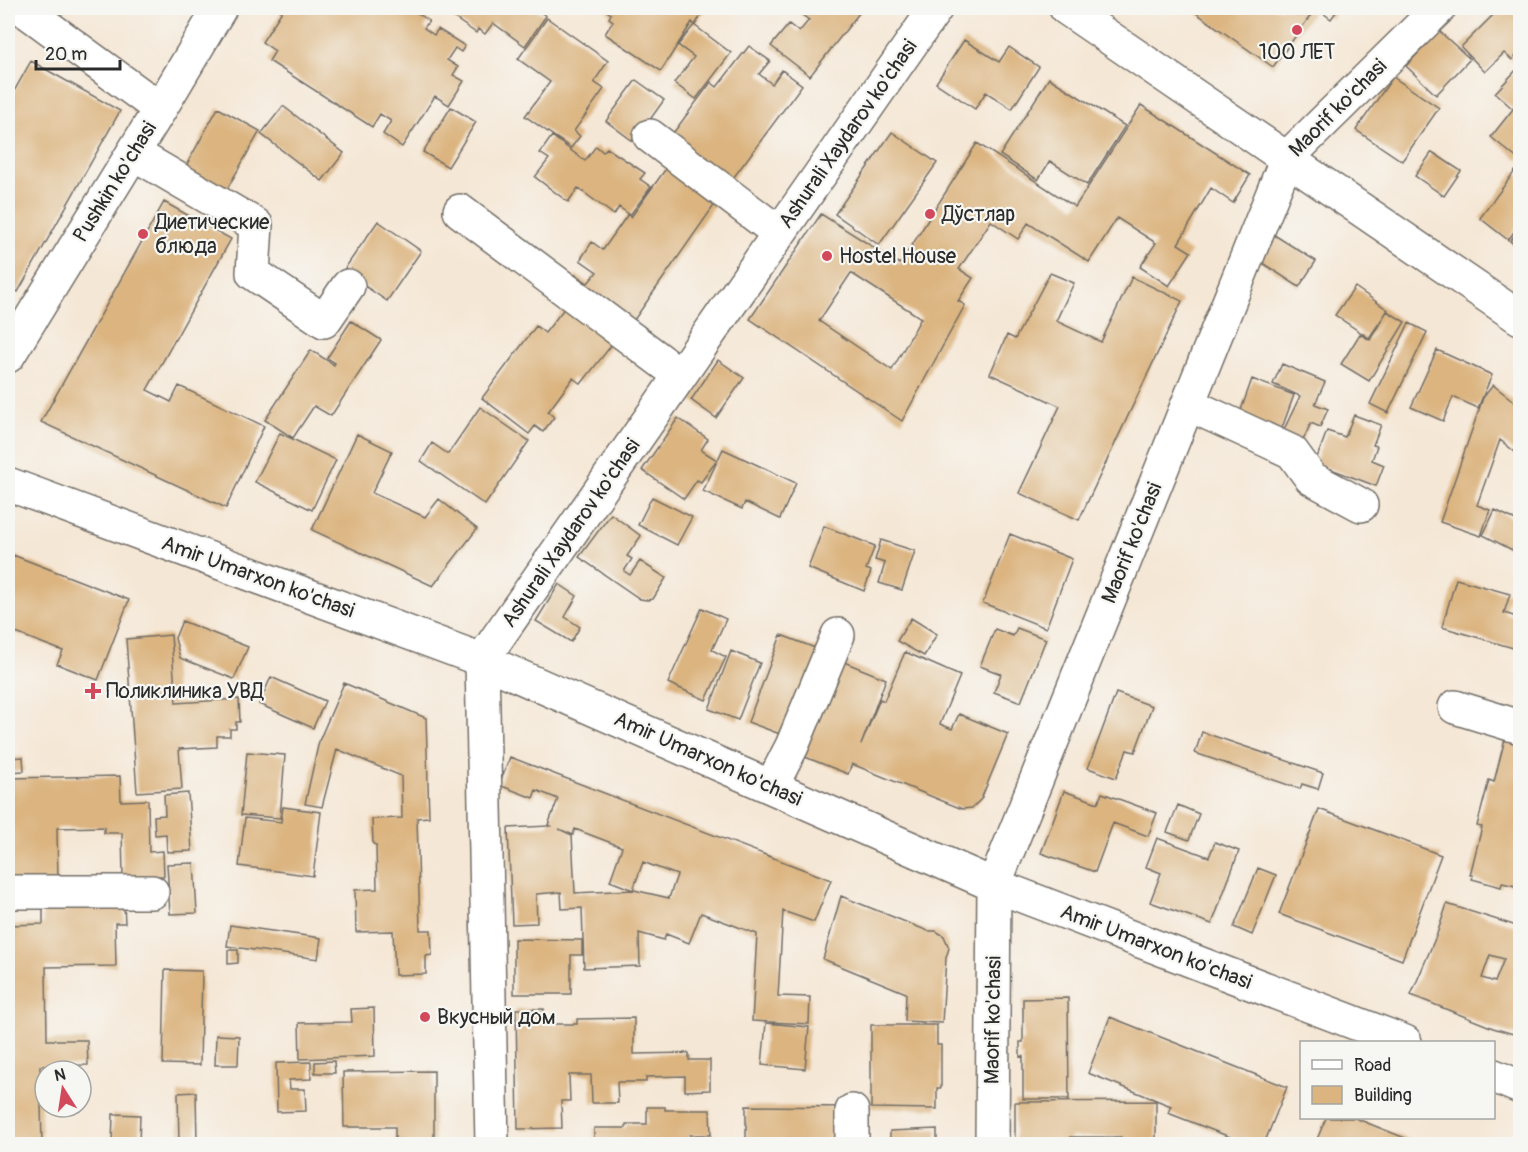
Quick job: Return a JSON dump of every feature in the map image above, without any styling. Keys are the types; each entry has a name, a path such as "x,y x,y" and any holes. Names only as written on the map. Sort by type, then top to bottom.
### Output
{"street":[{"path":"8,13 11,8"},
{"path":"22,8 160,110"},
{"name":"Pushkin ko'chasi","path":"8,356 160,110 220,8"},
{"name":"Ashurali Xaydarov ko'chasi","path":"482,660 936,8"},
{"path":"1066,8 1521,318"},
{"name":"Maorif ko'chasi","path":"992,1144 994,885 1287,158 1439,8"},
{"path":"650,136 779,233"},
{"path":"133,153 256,225 253,273 324,321 348,286"},
{"path":"460,211 680,375"},
{"path":"1188,404 1292,452 1311,478 1361,505"},
{"name":"Amir Umarxon ko'chasi","path":"8,484 482,660 994,885 1402,1041"},
{"path":"771,787 792,746 838,635"},
{"path":"482,660 492,1144"},
{"path":"1455,707 1521,727"},
{"path":"8,892 152,892"},
{"path":"1495,1076 1521,1087"},
{"path":"852,1111 852,1144"}],"building":[{"path":"277,8 410,8 429,21 424,28 434,35 438,29 465,46 461,52 455,48 447,60 458,67 453,75 464,81 449,105 435,96 402,147 383,134 391,121 380,114 372,127 269,61 275,51 262,42 282,11"},
{"path":"440,8 534,8 546,16 525,46 493,23 485,34 478,29 476,33"},
{"path":"609,8 706,8 695,25 692,22 661,71 605,34 613,21 609,18 611,14 607,11"},
{"path":"792,8 863,8 810,76 771,46 789,24 799,32 809,20"},
{"path":"1189,8 1316,8 1273,67"},
{"path":"1316,8 1339,8 1331,19"},
{"path":"1486,8 1520,8 1520,51 1512,60 1504,53 1485,72 1461,47 1493,15"},
{"path":"547,18 608,61 594,82 604,89 574,131 580,136 571,148 525,116 550,82 518,59"},
{"path":"694,25 731,53 696,99 674,83 694,57 678,45"},
{"path":"1439,31 1470,59 1436,95 1406,66"},
{"path":"964,40 999,62 1009,47 1039,67 1012,109 986,92 975,109 936,83"},
{"path":"749,46 770,61 759,74 772,84 782,70 802,85 728,185 668,140 711,82 717,87"},
{"path":"31,61 120,111 18,292 8,286 8,102"},
{"path":"1520,66 1520,110 1517,114 1520,116 1520,161 1491,137 1513,109 1495,93"},
{"path":"1393,77 1439,108 1402,161 1356,130"},
{"path":"1049,78 1125,126 1087,185 1050,161 1038,180 1000,155"},
{"path":"636,80 664,100 634,142 606,121"},
{"path":"1141,105 1250,175 1233,203 1211,188 1178,244 1191,252 1169,286 1140,267 1156,243 1117,218 1089,262 1028,223 1018,239 991,221 959,269 973,278 958,301 965,305 902,421 750,319 821,214 900,264 977,143 1075,207","holes":["851,273 921,318 892,370 819,321"]},
{"path":"283,106 344,153 322,181 261,134"},
{"path":"451,107 476,122 448,167 423,152"},
{"path":"218,108 260,131 223,196 182,173"},
{"path":"892,132 937,163 879,245 835,214"},
{"path":"552,136 585,161 596,146 603,152 607,148 645,173 640,179 651,187 630,215 619,207 614,215 578,188 568,202 535,177 549,159 540,153"},
{"path":"1432,152 1461,171 1444,196 1415,176"},
{"path":"670,163 720,197 627,330 567,288 576,275 588,283 597,272 580,260 592,242 603,250 628,214 631,217"},
{"path":"1515,171 1520,175 1520,224 1508,240 1480,218"},
{"path":"164,202 231,239 147,390 171,402 179,386 264,426 226,508 41,422"},
{"path":"378,221 421,251 387,301 343,271"},
{"path":"1520,227 1520,249 1510,241"},
{"path":"1271,233 1316,261 1299,287 1255,258"},
{"path":"1050,273 1074,283 1056,321 1101,342 1132,277 1182,301 1079,520 1019,493 1060,406 990,374 1007,335 1015,339"},
{"path":"1355,287 1388,310 1369,338 1335,315"},
{"path":"566,306 614,342 581,384 573,378 548,412 554,417 543,432 535,426 529,434 482,398 536,326 545,333"},
{"path":"1387,311 1405,322 1369,381 1341,364 1360,334 1370,340"},
{"path":"351,321 381,340 331,416 314,406 293,438 265,420 311,350 334,365 335,363 327,358"},
{"path":"1409,323 1427,332 1388,413 1370,404"},
{"path":"1437,350 1492,375 1478,408 1453,397 1443,421 1411,407"},
{"path":"718,360 744,378 716,418 691,400"},
{"path":"1282,364 1325,382 1315,404 1328,409 1320,427 1311,423 1299,449 1279,440 1300,396 1273,384"},
{"path":"1252,379 1294,395 1278,439 1236,424"},
{"path":"1493,385 1520,406 1520,456 1500,440 1477,505 1490,510 1481,536 1440,522 1483,398"},
{"path":"480,407 529,441 485,505 421,461 432,443 448,454"},
{"path":"1354,415 1381,425 1373,445 1377,446 1372,460 1384,465 1376,486 1315,463 1327,431 1345,437"},
{"path":"678,418 708,439 701,450 717,460 701,482 697,480 684,499 642,470"},
{"path":"280,433 336,460 312,510 255,482"},
{"path":"357,434 392,451 372,493 425,517 439,499 477,529 433,586 312,530"},
{"path":"723,449 796,483 780,519 745,502 742,509 703,491"},
{"path":"652,497 692,517 677,545 638,525"},
{"path":"1495,510 1520,522 1520,554 1483,535"},
{"path":"611,514 641,536 627,556 632,559 624,571 630,575 640,561 666,578 653,599 640,599 579,557"},
{"path":"824,526 875,546 866,569 871,571 864,591 808,568"},
{"path":"1010,534 1072,559 1046,628 983,603"},
{"path":"881,540 915,551 902,590 879,583 885,563 875,560"},
{"path":"13,555 129,600 98,680 57,664 63,651 8,630 8,569"},
{"path":"1456,579 1510,594 1504,613 1520,618 1520,650 1442,627"},
{"path":"559,584 577,596 565,617 580,627 571,642 536,621"},
{"path":"702,608 726,619 712,650 726,657 706,700 668,683"},
{"path":"911,618 937,634 924,656 897,641"},
{"path":"182,621 248,647 234,679 180,658 175,638"},
{"path":"1017,628 1046,639 1021,702 994,692 1001,674 980,666 995,629 1013,636"},
{"path":"171,635 176,703 239,699 240,722 236,722 236,729 230,729 230,736 217,736 217,747 179,749 182,789 137,792 126,639"},
{"path":"781,635 826,652 793,739 748,722"},
{"path":"731,651 760,663 738,720 709,709"},
{"path":"905,652 960,676 940,724 952,729 959,714 1008,734 981,799 972,808 962,809 852,764 848,774 800,755 839,660 886,679 861,745 880,699 884,701"},
{"path":"271,677 325,701 313,728 259,704"},
{"path":"344,683 426,718 429,817 417,818 420,930 431,930 432,955 426,956 426,974 395,975 393,931 356,932 355,890 377,889 376,845 373,844 372,819 402,818 401,776 337,749 322,807 305,804 319,741"},
{"path":"1116,693 1152,706 1135,752 1127,750 1116,778 1088,768"},
{"path":"1202,732 1323,773 1318,789 1302,784 1300,789 1195,753"},
{"path":"1520,734 1520,887 1502,883 1501,887 1472,879 1473,875 1470,875 1482,827 1477,826 1489,780 1494,782 1506,735"},
{"path":"247,752 285,755 280,818 241,815"},
{"path":"23,757 24,771 8,772 8,758"},
{"path":"510,757 831,880 814,922 783,911 778,996 810,997 809,1024 752,1021 757,934 701,913 689,943 666,934 664,940 639,933 640,966 584,968 582,908 562,909 561,892 536,894 537,923 512,924 508,828 550,826 548,825 558,799 536,790 533,798 499,785","holes":["559,829 573,835 575,829 622,847 610,881 633,890 643,862 677,875 669,898 634,890 575,893 572,835"]},
{"path":"120,776 121,801 148,800 149,852 163,851 164,876 123,876 122,833 104,833 104,827 57,828 58,883 8,885 8,778"},
{"path":"1064,791 1098,803 1102,793 1157,813 1148,836 1113,823 1095,872 1041,853"},
{"path":"188,793 192,851 167,852 166,834 155,835 154,816 165,815 164,795"},
{"path":"1178,805 1199,814 1189,840 1167,832"},
{"path":"283,807 321,812 313,876 239,866 245,818 281,822"},
{"path":"1319,809 1441,855 1402,960 1279,914"},
{"path":"1157,838 1209,857 1215,842 1239,851 1212,924 1150,902 1161,873 1146,867"},
{"path":"194,863 197,913 170,914 167,864"},
{"path":"1258,868 1276,875 1252,935 1234,927"},
{"path":"841,896 944,936 949,948 946,958 942,1023 905,1021 906,993 823,959"},
{"path":"124,904 125,923 115,923 116,966 46,967 47,1040 87,1040 88,1059 33,1059 33,1119 41,1119 42,1144 8,1144 8,925 43,924 43,905"},
{"path":"1447,904 1520,927 1520,1036 1493,1028 1411,995","holes":["1490,955 1504,959 1495,982 1482,978"]},
{"path":"230,925 321,938 318,959 227,946"},
{"path":"514,939 582,940 582,955 571,955 571,994 514,994"},
{"path":"228,950 238,950 238,963 228,964"},
{"path":"165,970 202,971 200,1065 163,1064"},
{"path":"1068,998 1069,1099 1023,1099 1023,1056 1020,1057 1020,1042 1023,1042 1023,999"},
{"path":"374,1008 375,1056 300,1059 299,1023 352,1022 351,1009"},
{"path":"516,1009 544,1009 544,1024 577,1024 577,1019 634,1018 634,1054 689,1053 689,1060 710,1060 710,1090 685,1091 685,1076 646,1077 646,1082 617,1082 618,1103 592,1103 591,1075 569,1075 570,1101 561,1101 562,1128 518,1129"},
{"path":"1110,1017 1287,1087 1264,1144 1248,1144 1168,1113 1171,1106 1088,1073"},
{"path":"766,1023 809,1027 805,1069 762,1065"},
{"path":"871,1025 937,1025 937,1045 941,1045 941,1088 937,1088 937,1109 871,1108"},
{"path":"216,1035 239,1036 238,1065 215,1065"},
{"path":"334,1061 335,1073 315,1073 315,1062"},
{"path":"311,1062 311,1079 289,1080 290,1089 305,1089 306,1111 277,1112 276,1063"},
{"path":"434,1071 434,1144 395,1144 395,1127 344,1127 343,1072"},
{"path":"196,1092 197,1144 179,1144 178,1093"},
{"path":"1156,1101 1156,1144 1121,1144 1121,1137 1070,1137 1070,1144 1015,1144 1015,1102"},
{"path":"746,1106 847,1107 847,1144 746,1144"},
{"path":"647,1107 665,1107 665,1110 710,1110 711,1135 690,1135 690,1144 594,1144 594,1128 626,1128 626,1124 647,1124"},
{"path":"113,1114 140,1115 139,1144 112,1144"},
{"path":"1326,1119 1358,1119 1420,1144 1315,1144"},
{"path":"937,1129 937,1144 890,1144 890,1131"}],"place":[{"name":"100 ЛЕТ","path":"1297,30"},
{"name":"Дўстлар","path":"930,214"},
{"name":"Диетические блюда","path":"143,234"},
{"name":"Hostel House","path":"827,256"},
{"name":"Поликлиника УВД","path":"93,691"},
{"name":"Вкусный дом","path":"425,1017"}]}
